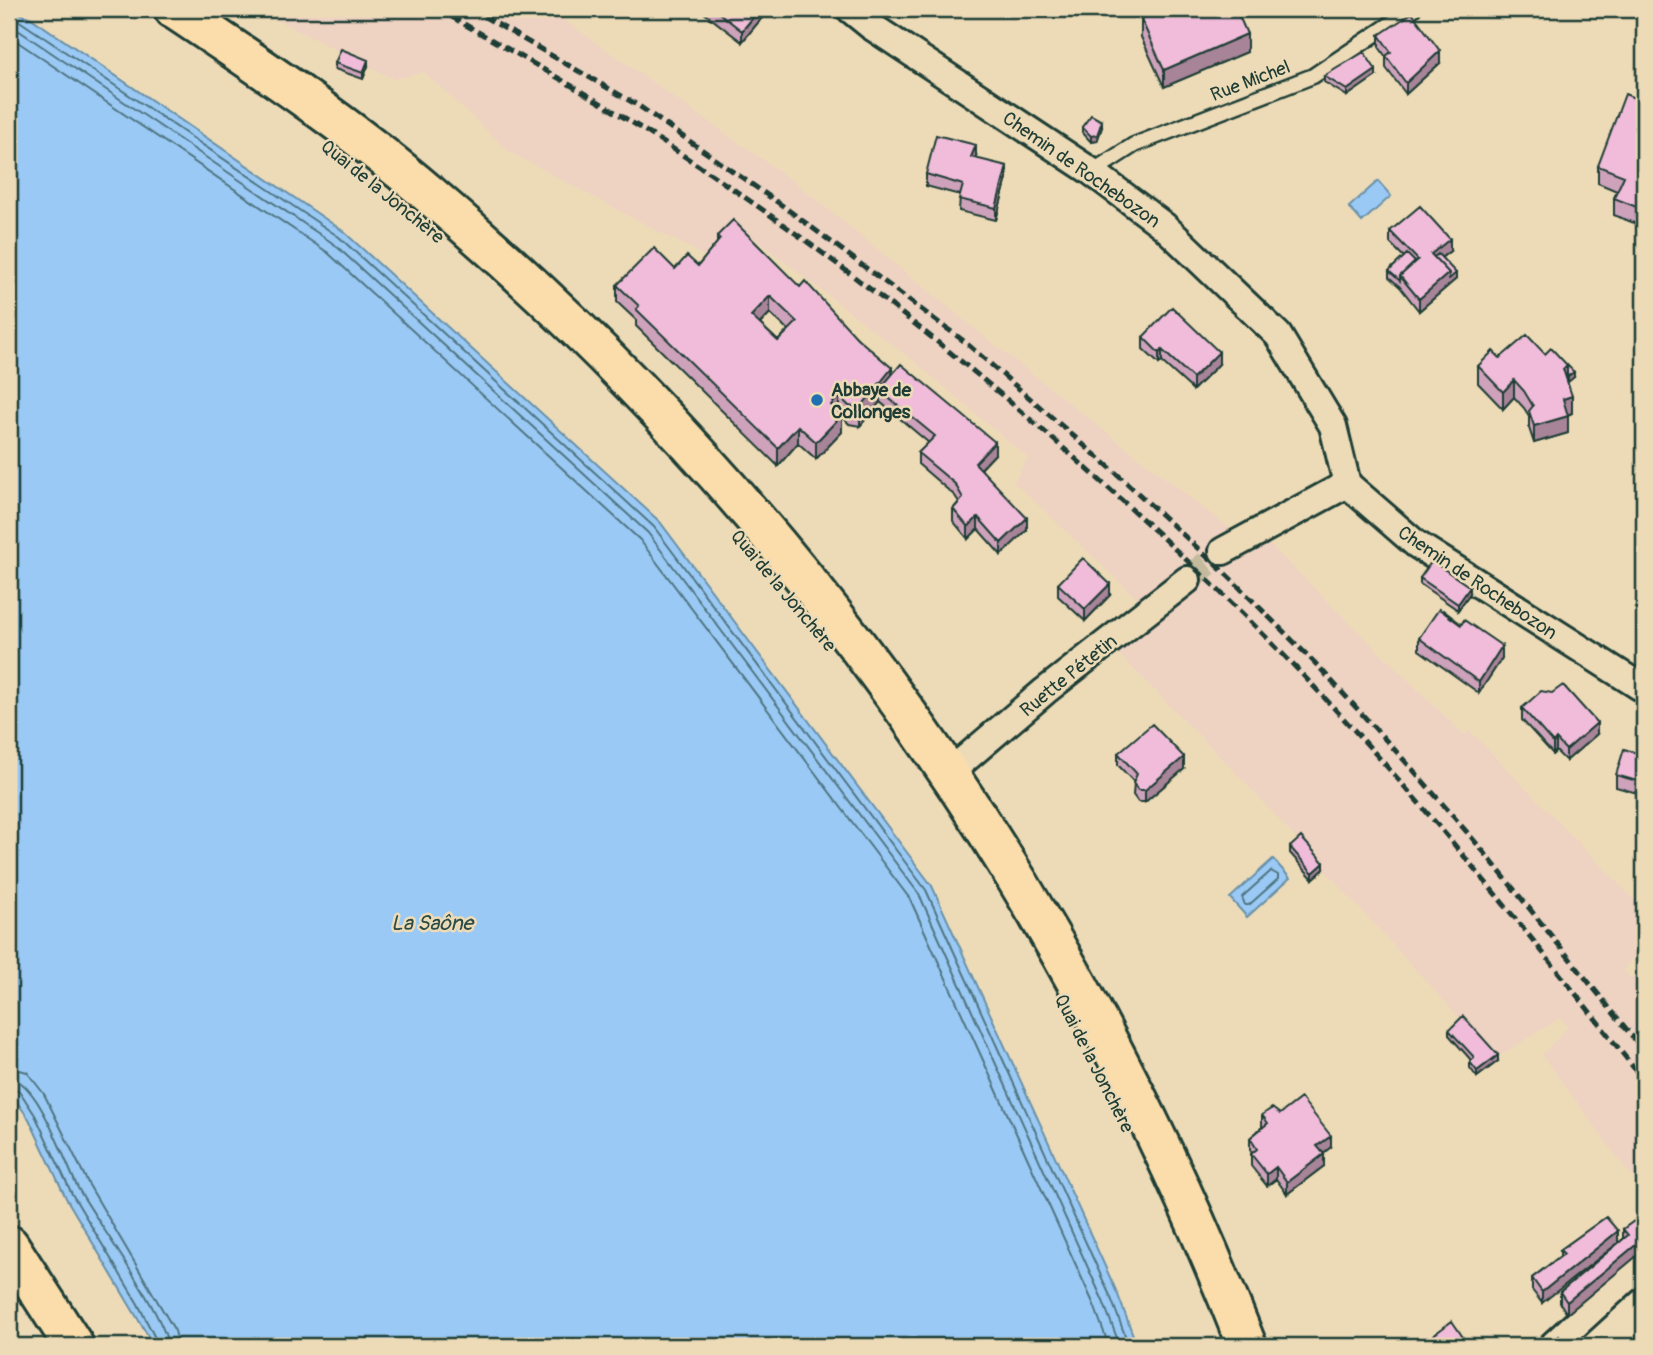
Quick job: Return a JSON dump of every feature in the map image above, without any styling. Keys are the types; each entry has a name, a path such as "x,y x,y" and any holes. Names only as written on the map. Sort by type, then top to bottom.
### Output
{"main road":[{"name":"Quai de la Jonchère","path":"158,13 322,111 419,186 591,343 736,495 806,578 950,772 1073,971 1142,1104 1214,1262 1247,1346"},
{"path":"9,1245 75,1346"},
{"path":"9,1281 51,1346"}],"street":[{"name":"Chemin de Rochebozon","path":"850,9 871,26 1092,172 1164,226 1278,335 1333,426 1347,484 1416,544 1644,689"},
{"path":"1223,551 1347,484"},
{"name":"Ruette Pétetin","path":"950,772 1045,691 1187,580"},
{"path":"1552,1346 1644,1262"}],"lane":[{"name":"Rue Michel","path":"1092,172 1134,145 1313,76 1413,9"}],"path":[{"path":"131,9 158,13"}],"shaded area":[{"path":"255,9 548,9 793,181 986,338 1235,533 1262,537 1464,735 1470,731 1644,910 1644,945 1623,970 1630,978 1644,971 1644,1193 1542,1055 1568,1027 1560,1018 1496,1058 1242,779 1112,647 1142,603 1014,482 1028,458 915,362 742,229 710,259 510,152 424,72 394,79"}],"water":[{"name":"La Saône","path":"9,9 31,18 343,231 660,522 932,886 1118,1295 1137,1346 154,1346 66,1198 29,1119 9,1091"},
{"path":"1378,181 1391,196 1362,222 1349,207"},
{"path":"1273,859 1290,878 1247,917 1230,898"}],"building":[{"path":"714,9 760,9 742,31"},
{"path":"1153,9 1236,9 1247,34 1164,70 1141,19 1155,13"},
{"path":"1412,13 1440,51 1406,83 1386,56 1391,52 1379,35"},
{"path":"341,49 368,60 363,73 335,63"},
{"path":"1364,52 1376,70 1347,90 1324,76"},
{"path":"1625,94 1644,102 1644,172 1640,182 1644,184 1644,210 1614,198 1624,176 1598,166"},
{"path":"1091,115 1102,121 1097,135 1091,136 1082,127"},
{"path":"936,135 976,145 971,157 1007,166 996,208 959,199 963,185 926,174"},
{"path":"1420,206 1450,239 1431,254 1449,273 1419,299 1400,276 1418,260 1390,231"},
{"path":"733,220 800,287 805,281 857,338 892,368 860,408 849,406 839,396 831,405 842,415 816,442 798,426 778,448 636,309 639,306 617,285 654,248 675,269 687,256 698,266 720,239 717,236","holes":["770,296 797,322 778,341 751,316"]},
{"path":"1407,254 1415,262 1400,276 1400,281 1389,271"},
{"path":"1438,254 1456,273 1449,279 1449,273 1434,257"},
{"path":"1172,307 1219,352 1193,378 1162,350 1159,353 1143,337"},
{"path":"1527,335 1545,354 1551,348 1567,365 1563,369 1572,396 1563,399 1568,416 1534,426 1529,411 1533,406 1514,380 1503,392 1478,366 1493,351 1500,358"},
{"path":"901,364 995,442 975,463 1027,518 1001,543 978,517 968,527 953,509 963,498 955,484 918,453 935,436 879,390"},
{"path":"1567,365 1574,372 1568,376 1567,376"},
{"path":"1083,558 1110,584 1085,609 1058,584"},
{"path":"1432,561 1470,587 1458,604 1420,578"},
{"path":"1439,609 1461,625 1464,620 1502,646 1479,682 1419,638"},
{"path":"1563,685 1597,723 1566,750 1556,739 1553,743 1522,708 1541,691 1552,693"},
{"path":"1152,724 1184,757 1145,790 1138,790 1133,783 1137,774 1118,753"},
{"path":"1624,749 1644,755 1641,762 1644,763 1644,783 1616,775"},
{"path":"1301,837 1324,863 1313,873 1290,847"},
{"path":"1463,1016 1498,1055 1477,1071 1470,1062 1474,1057 1449,1030"},
{"path":"1301,1098 1331,1136 1317,1146 1324,1154 1287,1182 1276,1167 1267,1174 1251,1154 1257,1149 1250,1138 1268,1123 1262,1115 1272,1108 1280,1114"},
{"path":"1606,1217 1618,1231 1542,1292 1532,1278 1564,1254 1560,1250"},
{"path":"1634,1221 1644,1238 1567,1302 1560,1292 1628,1235 1623,1229"},
{"path":"1644,1283 1644,1303 1638,1292 1640,1285"},
{"path":"1452,1321 1469,1346 1419,1346"},
{"path":"1559,1336 1567,1346 1547,1346"}],"tunnel":[{"path":"1187,580 1223,551"}],"railway":[{"path":"438,9 628,120 784,225 934,339 1078,461 1216,588 1330,704 1492,889 1644,1081"},
{"path":"471,9 639,106 783,206 965,342 1115,472 1229,577 1318,666 1415,772 1484,852 1644,1051"}],"place":[{"name":"Abbaye de Collonges","path":"817,400"}]}
